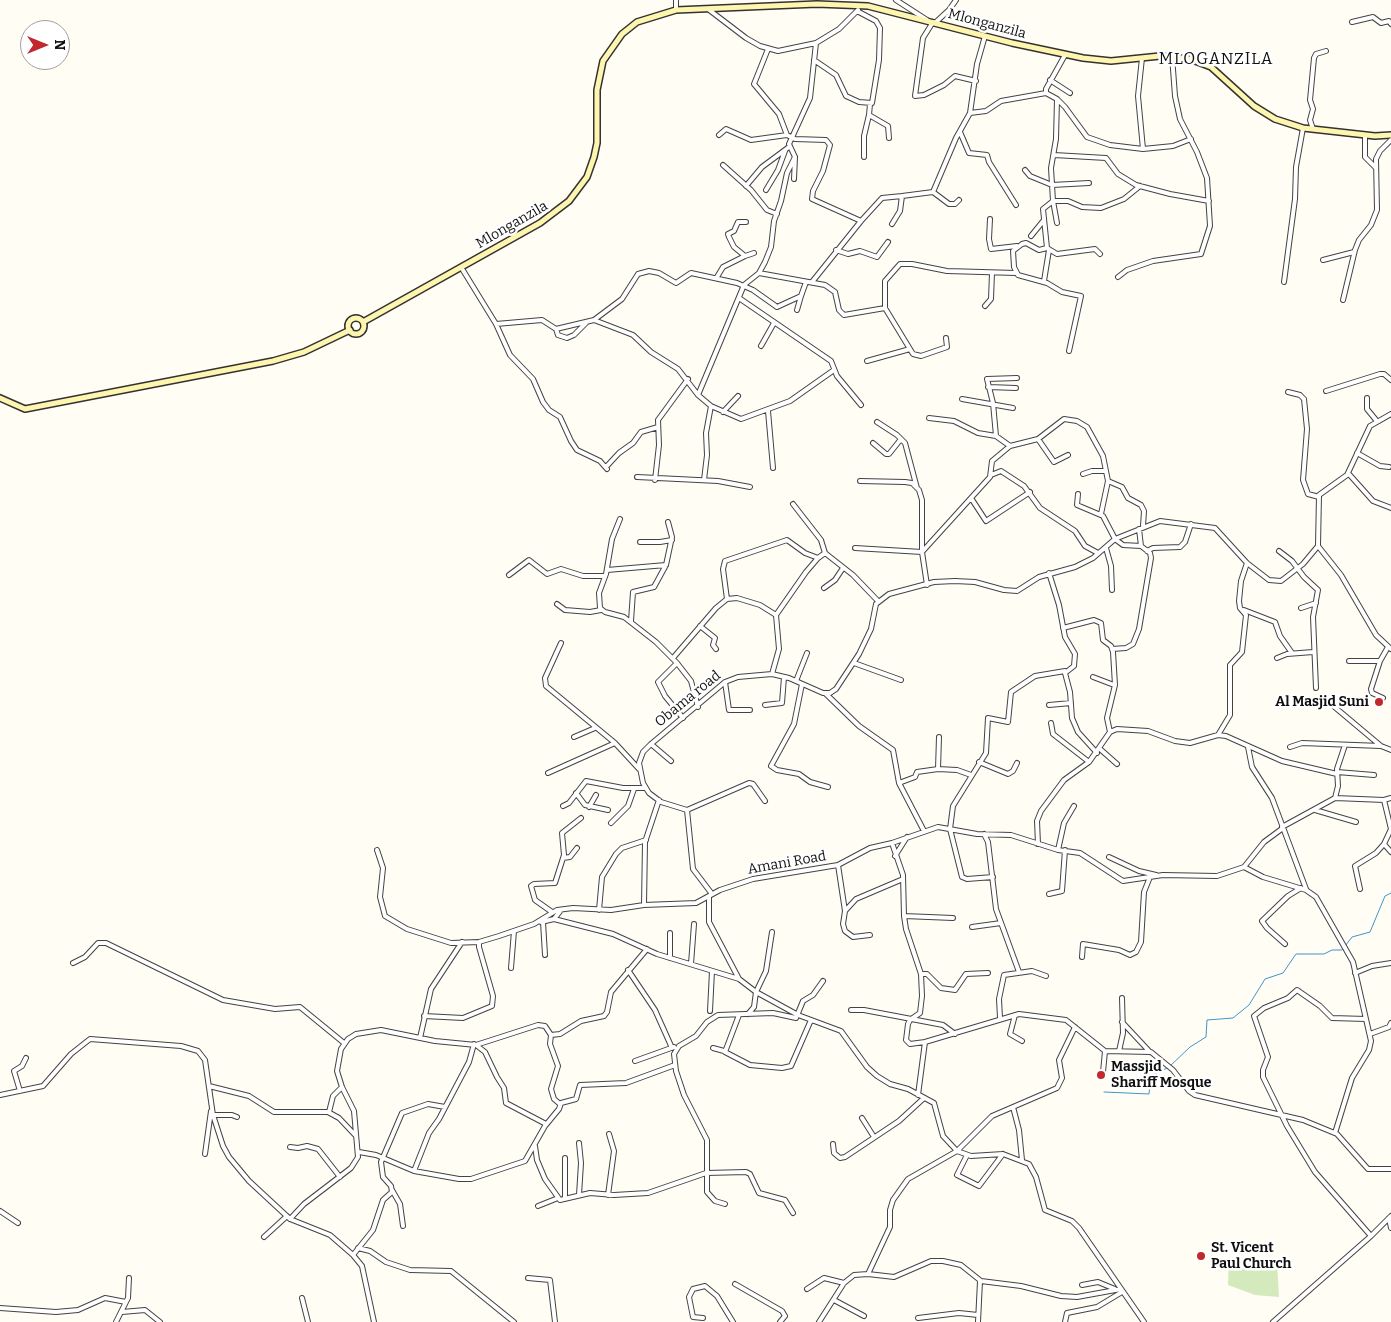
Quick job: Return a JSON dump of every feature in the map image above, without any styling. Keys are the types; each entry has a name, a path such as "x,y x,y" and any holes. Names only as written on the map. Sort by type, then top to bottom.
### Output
{"street":[{"path":"676,0 676,10"},
{"path":"896,0 927,20"},
{"path":"956,0 949,10 934,22 923,38 915,96 924,95 944,85 955,76 976,81"},
{"path":"707,8 746,38 768,49 786,50 816,43 839,29 864,4"},
{"name":"Mlonganzila","path":"363,322 540,222 569,201 587,177 594,157 597,143 597,90 603,61 622,34 637,22 676,10 864,4 1065,55 1111,61 1172,56 1204,63 1222,76 1254,106 1275,119 1303,128 1365,135 1391,135"},
{"path":"857,11 876,21 880,28 879,60 874,98 870,104 870,115 864,136 864,157"},
{"path":"1352,22 1373,17 1381,23 1389,21 1391,24"},
{"path":"933,192 970,113 977,64 985,36"},
{"path":"766,190 778,170 787,149 789,136 810,98 816,43"},
{"path":"768,49 754,84 779,114 789,136"},
{"path":"1313,129 1310,120 1312,109 1310,100 1314,58 1316,54 1326,51"},
{"path":"1046,93 1050,80 1065,55"},
{"path":"1118,277 1127,270 1153,261 1201,254 1210,226 1207,178 1191,139 1178,114 1172,56"},
{"path":"1142,58 1138,96 1143,149"},
{"path":"814,60 836,75 846,96 859,102 870,104"},
{"path":"1050,80 1070,93"},
{"path":"970,113 986,111 1000,102 1046,93 1058,99 1087,137 1110,145 1143,149 1173,146 1191,139"},
{"path":"1057,223 1052,201 1051,168 1054,156 1058,99"},
{"path":"870,115 888,126 890,138"},
{"path":"1284,282 1295,199 1296,167 1303,128"},
{"path":"719,134 726,129 751,140 789,136 829,142 823,171 813,190 812,199 861,221"},
{"path":"960,132 969,153 987,155 989,162 1016,206"},
{"path":"1365,135 1365,157 1376,168"},
{"path":"1343,300 1354,252 1377,210 1376,168 1378,154 1391,140"},
{"path":"787,149 795,157 794,179"},
{"path":"746,186 762,167 787,149"},
{"path":"1054,156 1106,158 1118,174 1140,186 1209,201"},
{"path":"698,395 744,285 759,273 771,247 774,220 787,173 795,157"},
{"path":"723,165 746,186 767,210 777,214"},
{"path":"1025,170 1030,176 1052,185 1090,183"},
{"path":"1044,282 1048,249 1043,208 1052,201 1071,202 1086,208 1106,207 1124,199 1140,186"},
{"path":"812,282 836,250 882,198 933,192 949,204 955,204 959,200"},
{"path":"892,224 901,209 902,196"},
{"path":"990,219 991,249 1019,246 1025,243 1039,250 1048,249 1061,254 1095,249 1100,254"},
{"path":"1031,236 1044,220"},
{"path":"745,256 734,248 728,234 734,231 739,222 746,222"},
{"path":"836,250 848,254 860,250 877,257 888,242"},
{"path":"1016,273 1012,256 1019,246"},
{"path":"1323,260 1354,252"},
{"path":"717,277 725,266 754,253"},
{"path":"946,338 947,347 921,356 914,354 910,349 885,308 885,281 900,264 912,264 939,270 1016,273 1044,282 1062,292 1081,296 1068,351"},
{"path":"460,267 496,324 510,355 533,379 538,394 547,408 560,417 570,441 577,450 600,461 607,468 619,453 634,444 641,432 658,427"},
{"path":"556,329 594,320 622,299 634,279 642,272 659,273 676,283 681,282 690,274 717,277 744,285 777,307 801,296"},
{"path":"759,273 825,284 832,289 839,310 844,315 885,308"},
{"path":"985,306 991,299 992,273"},
{"path":"797,310 806,282"},
{"path":"739,298 831,362 834,370 861,405"},
{"path":"358,318 363,322 364,329 361,333 356,334 350,330 349,323 353,319 358,318"},
{"path":"496,324 542,320 556,329 558,335 568,338 574,335 586,323"},
{"path":"594,320 633,335 651,352 675,366 688,379 698,395 711,406 722,412 745,419 793,400 834,370"},
{"path":"761,346 774,323"},
{"path":"0,398 23,408 272,361 304,352 350,330"},
{"path":"867,361 910,349"},
{"path":"1326,390 1380,374 1391,380"},
{"path":"996,436 993,403 988,387 988,378 1017,378"},
{"path":"655,480 659,445 658,427 664,409 688,379"},
{"path":"988,387 1016,388"},
{"path":"1288,392 1300,395 1304,399 1307,429 1303,480 1308,494 1319,497"},
{"path":"722,412 738,396"},
{"path":"1367,398 1367,409 1376,420"},
{"path":"962,399 1013,408"},
{"path":"704,480 707,455 706,433 711,406"},
{"path":"768,411 773,468"},
{"path":"924,831 899,783 893,750 858,726 826,694 836,689 854,663 868,635 878,601 898,590 939,581 964,580 1012,592 1049,573 1075,567 1106,548 1115,539 1160,521 1215,528 1247,562 1273,581 1281,581 1309,559 1318,546 1320,493 1348,473 1368,429 1376,420 1391,414"},
{"path":"929,418 948,420 978,433 996,436 1010,446"},
{"path":"991,475 992,461 1010,446 1038,439 1064,419 1081,423 1089,429 1103,456 1108,481 1101,514 1115,539 1123,545 1141,546 1151,554 1137,638 1129,646 1112,649"},
{"path":"877,422 901,439 909,453 922,500 922,552 926,585"},
{"path":"873,443 886,454 889,454 901,439"},
{"path":"1038,439 1054,462 1068,455"},
{"path":"1357,453 1380,466 1388,467"},
{"path":"1083,474 1092,471 1106,471"},
{"path":"922,552 991,475 1002,472 1030,492 1040,508 1075,531 1086,546 1098,553"},
{"path":"1348,473 1373,502 1391,508"},
{"path":"636,477 655,480 704,480 734,483 750,488"},
{"path":"860,480 902,481 918,488"},
{"path":"1108,481 1122,487 1128,498 1141,505 1144,511 1141,527 1141,546"},
{"path":"971,498 986,521 1030,492"},
{"path":"1078,494 1077,506 1101,514"},
{"path":"793,504 822,540 825,554 878,601"},
{"path":"601,610 598,596 607,570 612,539 620,519"},
{"path":"631,621 633,592 654,587 666,565 672,540 668,522"},
{"path":"1148,551 1155,548 1180,547 1185,542 1192,524"},
{"path":"640,542 655,543 672,540"},
{"path":"727,599 723,569 725,561 787,540 805,553 818,558"},
{"path":"1318,546 1341,575 1376,635 1389,648 1380,661 1371,689 1372,693 1382,698"},
{"path":"855,548 922,552"},
{"path":"1106,548 1111,566 1112,590"},
{"path":"1279,551 1292,560 1307,582 1318,588 1313,617 1316,688"},
{"path":"772,674 779,649 776,615 818,558 825,554"},
{"path":"509,575 529,560 547,574 558,569 564,569 583,576 605,576"},
{"path":"1218,735 1230,715 1230,665 1242,652 1246,615 1239,605 1240,588 1247,562"},
{"path":"607,570 666,565"},
{"path":"824,588 835,580 843,568"},
{"path":"993,877 967,879 962,877 950,829 953,806 986,752 988,718 1008,722 1011,692 1035,676 1073,668 1075,656 1065,637 1060,605 1049,573"},
{"path":"673,658 700,626 727,599 737,598 755,603 776,615"},
{"path":"1301,608 1316,602"},
{"path":"557,604 565,610 590,612 601,610 619,614 631,621 678,663 693,686 698,707"},
{"path":"1242,610 1253,612 1275,622 1280,636 1292,654"},
{"path":"1063,628 1090,621 1099,621 1102,626 1103,640 1112,649 1115,685 1107,718 1110,732"},
{"path":"700,626 715,638 713,644 716,649"},
{"path":"561,643 551,663 545,683 549,689 615,743 639,769 645,788 659,800 686,810 749,782 754,784 765,801"},
{"path":"1277,658 1313,652"},
{"path":"796,682 807,653"},
{"path":"1349,660 1380,661"},
{"path":"678,663 658,682 665,696 683,718"},
{"path":"854,663 901,680"},
{"path":"1065,671 1076,727 1099,751 1117,764"},
{"name":"Obama road","path":"639,769 640,757 651,744 698,707 725,682 738,677 772,674 784,676 826,694"},
{"path":"765,705 782,703 784,676"},
{"path":"1093,677 1115,685"},
{"path":"725,682 729,710 750,710"},
{"path":"802,684 794,724 771,766 777,770 799,774 814,783 828,787"},
{"path":"1049,704 1070,703"},
{"path":"1331,704 1381,746 1391,750"},
{"path":"1051,723 1053,734 1089,762"},
{"path":"574,737 595,728"},
{"path":"1038,844 1037,821 1041,811 1064,780 1089,762 1099,751 1110,732 1117,729 1148,731 1175,741 1190,742 1218,735 1229,737 1282,761 1337,773 1374,775"},
{"path":"938,769 939,737"},
{"path":"548,774 615,743"},
{"path":"1290,748 1302,743 1381,746"},
{"path":"651,744 671,762"},
{"path":"1335,798 1338,786 1337,773 1345,745"},
{"path":"1248,747 1254,772 1272,798 1304,889"},
{"path":"979,762 1006,774 1013,771 1017,763"},
{"path":"899,783 914,777 920,771 938,769 957,770 971,775"},
{"path":"563,806 568,803 586,781 634,789 645,788"},
{"path":"610,823 628,806 634,789"},
{"path":"576,793 588,807 608,810"},
{"path":"588,807 596,795"},
{"path":"1335,1133 1352,1078 1371,1046 1370,1034 1354,973 1353,962 1316,897 1304,889 1263,876 1244,867 1264,842 1282,827 1335,798 1384,800 1391,798"},
{"path":"644,905 646,840 659,800"},
{"path":"1360,889 1355,866 1384,844 1391,829 1384,800"},
{"path":"1058,850 1064,823 1074,806"},
{"path":"686,810 693,869 710,895 709,922 739,979"},
{"path":"1315,810 1356,822"},
{"path":"552,912 535,900 531,886 534,884 555,883 565,848 562,833 580,818"},
{"name":"Amani Road","path":"377,850 383,868 380,897 385,916 407,929 430,938 451,943 480,942 534,924 552,912 560,910 573,908 611,910 644,905 696,903 710,895 753,879 838,865 870,848 892,843 938,827 984,834 1011,835 1058,850 1084,855 1122,881 1161,875 1217,876 1244,867"},
{"path":"984,834 988,840 995,906 1018,972"},
{"path":"895,856 907,837"},
{"path":"599,910 602,877 616,854 622,848 646,840"},
{"path":"892,843 903,879 902,897 906,929 921,974 921,1010 909,1022 907,1043 925,1042 1000,1018 1022,1013 1036,1018 1066,1020 1106,1051 1150,1052"},
{"path":"1384,844 1391,852"},
{"path":"563,858 570,857 577,848"},
{"path":"1049,894 1062,891 1065,850"},
{"path":"1109,857 1143,872 1161,875"},
{"path":"838,865 845,911 843,924 848,934 856,938 870,935"},
{"path":"1082,957 1083,944 1119,950 1128,954 1136,952 1142,942 1144,892 1150,877"},
{"path":"845,911 856,899 903,879"},
{"path":"1285,944 1262,921 1282,901 1304,889"},
{"path":"554,919 560,910"},
{"path":"904,916 953,918"},
{"path":"534,924 554,919 613,934 670,958 739,979 756,992 798,1015 841,1032 867,1067 880,1079 934,1103 943,1136 957,1151 967,1155 1003,1154 1022,1160 1034,1170 1045,1210 1076,1226 1144,1322"},
{"path":"543,922 545,955"},
{"path":"972,927 1000,923"},
{"path":"691,964 694,924"},
{"path":"511,968 514,930"},
{"path":"748,1014 755,1004 756,992 766,971 772,932"},
{"path":"670,933 670,958"},
{"path":"420,1038 431,989 462,942"},
{"path":"424,1016 463,1018 492,1006 493,996 478,947 480,942"},
{"path":"73,963 85,958 95,945 106,943 223,1000 275,1009 300,1007 344,1043"},
{"path":"551,1035 560,1034 581,1021 607,1014 611,992 647,949"},
{"path":"1354,973 1372,966 1391,963"},
{"path":"628,970 655,1010 672,1048"},
{"path":"1000,1018 999,999 1002,978 1006,974 1032,971 1046,976"},
{"path":"710,1011 712,972"},
{"path":"921,974 927,974 940,987 950,990 958,989 968,974 988,973"},
{"path":"635,1061 679,1046 696,1036 715,1016 773,1013 794,1018 798,1015 802,1001 813,995 824,981"},
{"path":"1366,1019 1332,1018 1320,1006 1298,990 1288,998 1255,1013 1260,1038 1268,1057 1262,1075 1297,1146 1315,1172 1371,1236"},
{"path":"1119,1051 1123,1038 1122,998"},
{"path":"851,1010 872,1011 904,1018 909,1022 946,1026 954,1034"},
{"path":"724,1051 739,1015"},
{"path":"1014,1015 1010,1034 1022,1041"},
{"path":"713,1048 724,1051 750,1065 788,1068 811,1020"},
{"path":"1122,1022 1150,1052 1173,1070 1190,1093 1230,1105 1280,1113 1335,1133 1344,1140 1368,1169 1391,1169"},
{"path":"1370,1034 1388,1027 1391,1023"},
{"path":"264,1238 354,1164 359,1152 354,1111 342,1087 337,1070 344,1043 356,1034 381,1030 435,1041 475,1044 532,1026 543,1025 551,1035 550,1044 558,1066 551,1089 554,1099 560,1104"},
{"path":"868,1274 890,1227 891,1205 900,1189 912,1176 930,1168 957,1151 972,1139 988,1119 1057,1087 1062,1078 1059,1060 1075,1027"},
{"path":"0,1095 46,1084 78,1048 87,1040 94,1038 137,1044 181,1046 198,1050 205,1060 213,1115 223,1146 234,1164 288,1218 330,1235 362,1266 374,1322"},
{"path":"918,1095 925,1042"},
{"path":"414,1170 429,1133 469,1062 475,1044"},
{"path":"475,1044 485,1052 504,1088 506,1103 546,1124"},
{"path":"679,1046 673,1056 675,1065 684,1095 704,1132 708,1145 707,1192 715,1201 726,1204"},
{"path":"1104,1072 1106,1051"},
{"path":"20,1091 14,1071 22,1066 26,1058"},
{"path":"560,1104 576,1099 581,1084 594,1086 626,1083 675,1065"},
{"path":"209,1086 247,1096 274,1112 329,1112 339,1118 356,1136"},
{"path":"329,1112 332,1097 342,1087"},
{"path":"833,1144 834,1153 842,1158 907,1115 924,1098"},
{"path":"403,1226 400,1204 383,1174 382,1158 403,1112 428,1104 445,1106"},
{"path":"359,1152 414,1170 460,1179 472,1179 525,1161 546,1124 559,1109 560,1104"},
{"path":"1013,1107 1019,1130 1022,1160"},
{"path":"205,1154 212,1109"},
{"path":"213,1115 232,1115 237,1117"},
{"path":"862,1118 874,1137"},
{"path":"208,1136 218,1130"},
{"path":"608,1194 614,1147 609,1134"},
{"path":"579,1143 581,1163 579,1195"},
{"path":"535,1144 540,1167 558,1198"},
{"path":"290,1146 309,1146 318,1149 340,1177"},
{"path":"967,1155 957,1175 979,1186 1003,1154"},
{"path":"565,1158 565,1200"},
{"path":"538,1206 558,1198 565,1200 590,1193 608,1194 659,1191 679,1181 706,1173 749,1173 759,1193 785,1200 793,1213"},
{"path":"352,1255 374,1227 383,1200 392,1190"},
{"path":"0,1211 18,1223"},
{"path":"1273,1322 1390,1217"},
{"path":"1390,1217 1391,1228"},
{"path":"358,1248 371,1251 386,1262 410,1270 451,1271 514,1322"},
{"path":"820,1322 844,1283 854,1275 894,1276 931,1261 943,1261 961,1265 980,1281 1021,1286 1064,1297 1077,1297 1115,1289"},
{"path":"116,1322 126,1302 129,1278"},
{"path":"528,1278 550,1280 555,1322"},
{"path":"807,1289 824,1278 844,1283"},
{"path":"978,1322 980,1281"},
{"path":"1082,1284 1098,1282 1122,1290"},
{"path":"735,1284 782,1311 785,1316 780,1322"},
{"path":"703,1318 693,1317 689,1296 693,1289 705,1286 717,1296 733,1322"},
{"path":"1065,1322 1069,1313 1097,1307 1122,1290"},
{"path":"0,1308 56,1312 78,1310 105,1298 126,1302"},
{"path":"302,1298 308,1322"},
{"path":"834,1300 864,1316"},
{"path":"122,1312 145,1310 160,1322"},
{"path":"918,1318 959,1313 978,1315"}],"green space":[{"path":"1229,1258 1277,1263 1279,1297 1255,1295 1228,1285"}],"waterway":[{"path":"1104,1092 1149,1094 1151,1076 1169,1067 1190,1047 1206,1037 1207,1020 1233,1018 1249,1005 1265,979 1283,973 1296,954 1324,954 1332,950 1342,950 1352,937 1370,932 1385,896 1391,893"}],"place":[{"name":"Al Masjid Suni","path":"1379,702"},
{"name":"Massjid Shariff Mosque","path":"1101,1075"},
{"name":"St. Vicent Paul Church","path":"1201,1256"}],"district":[{"name":"MLOGANZILA","path":"1216,60"}]}
